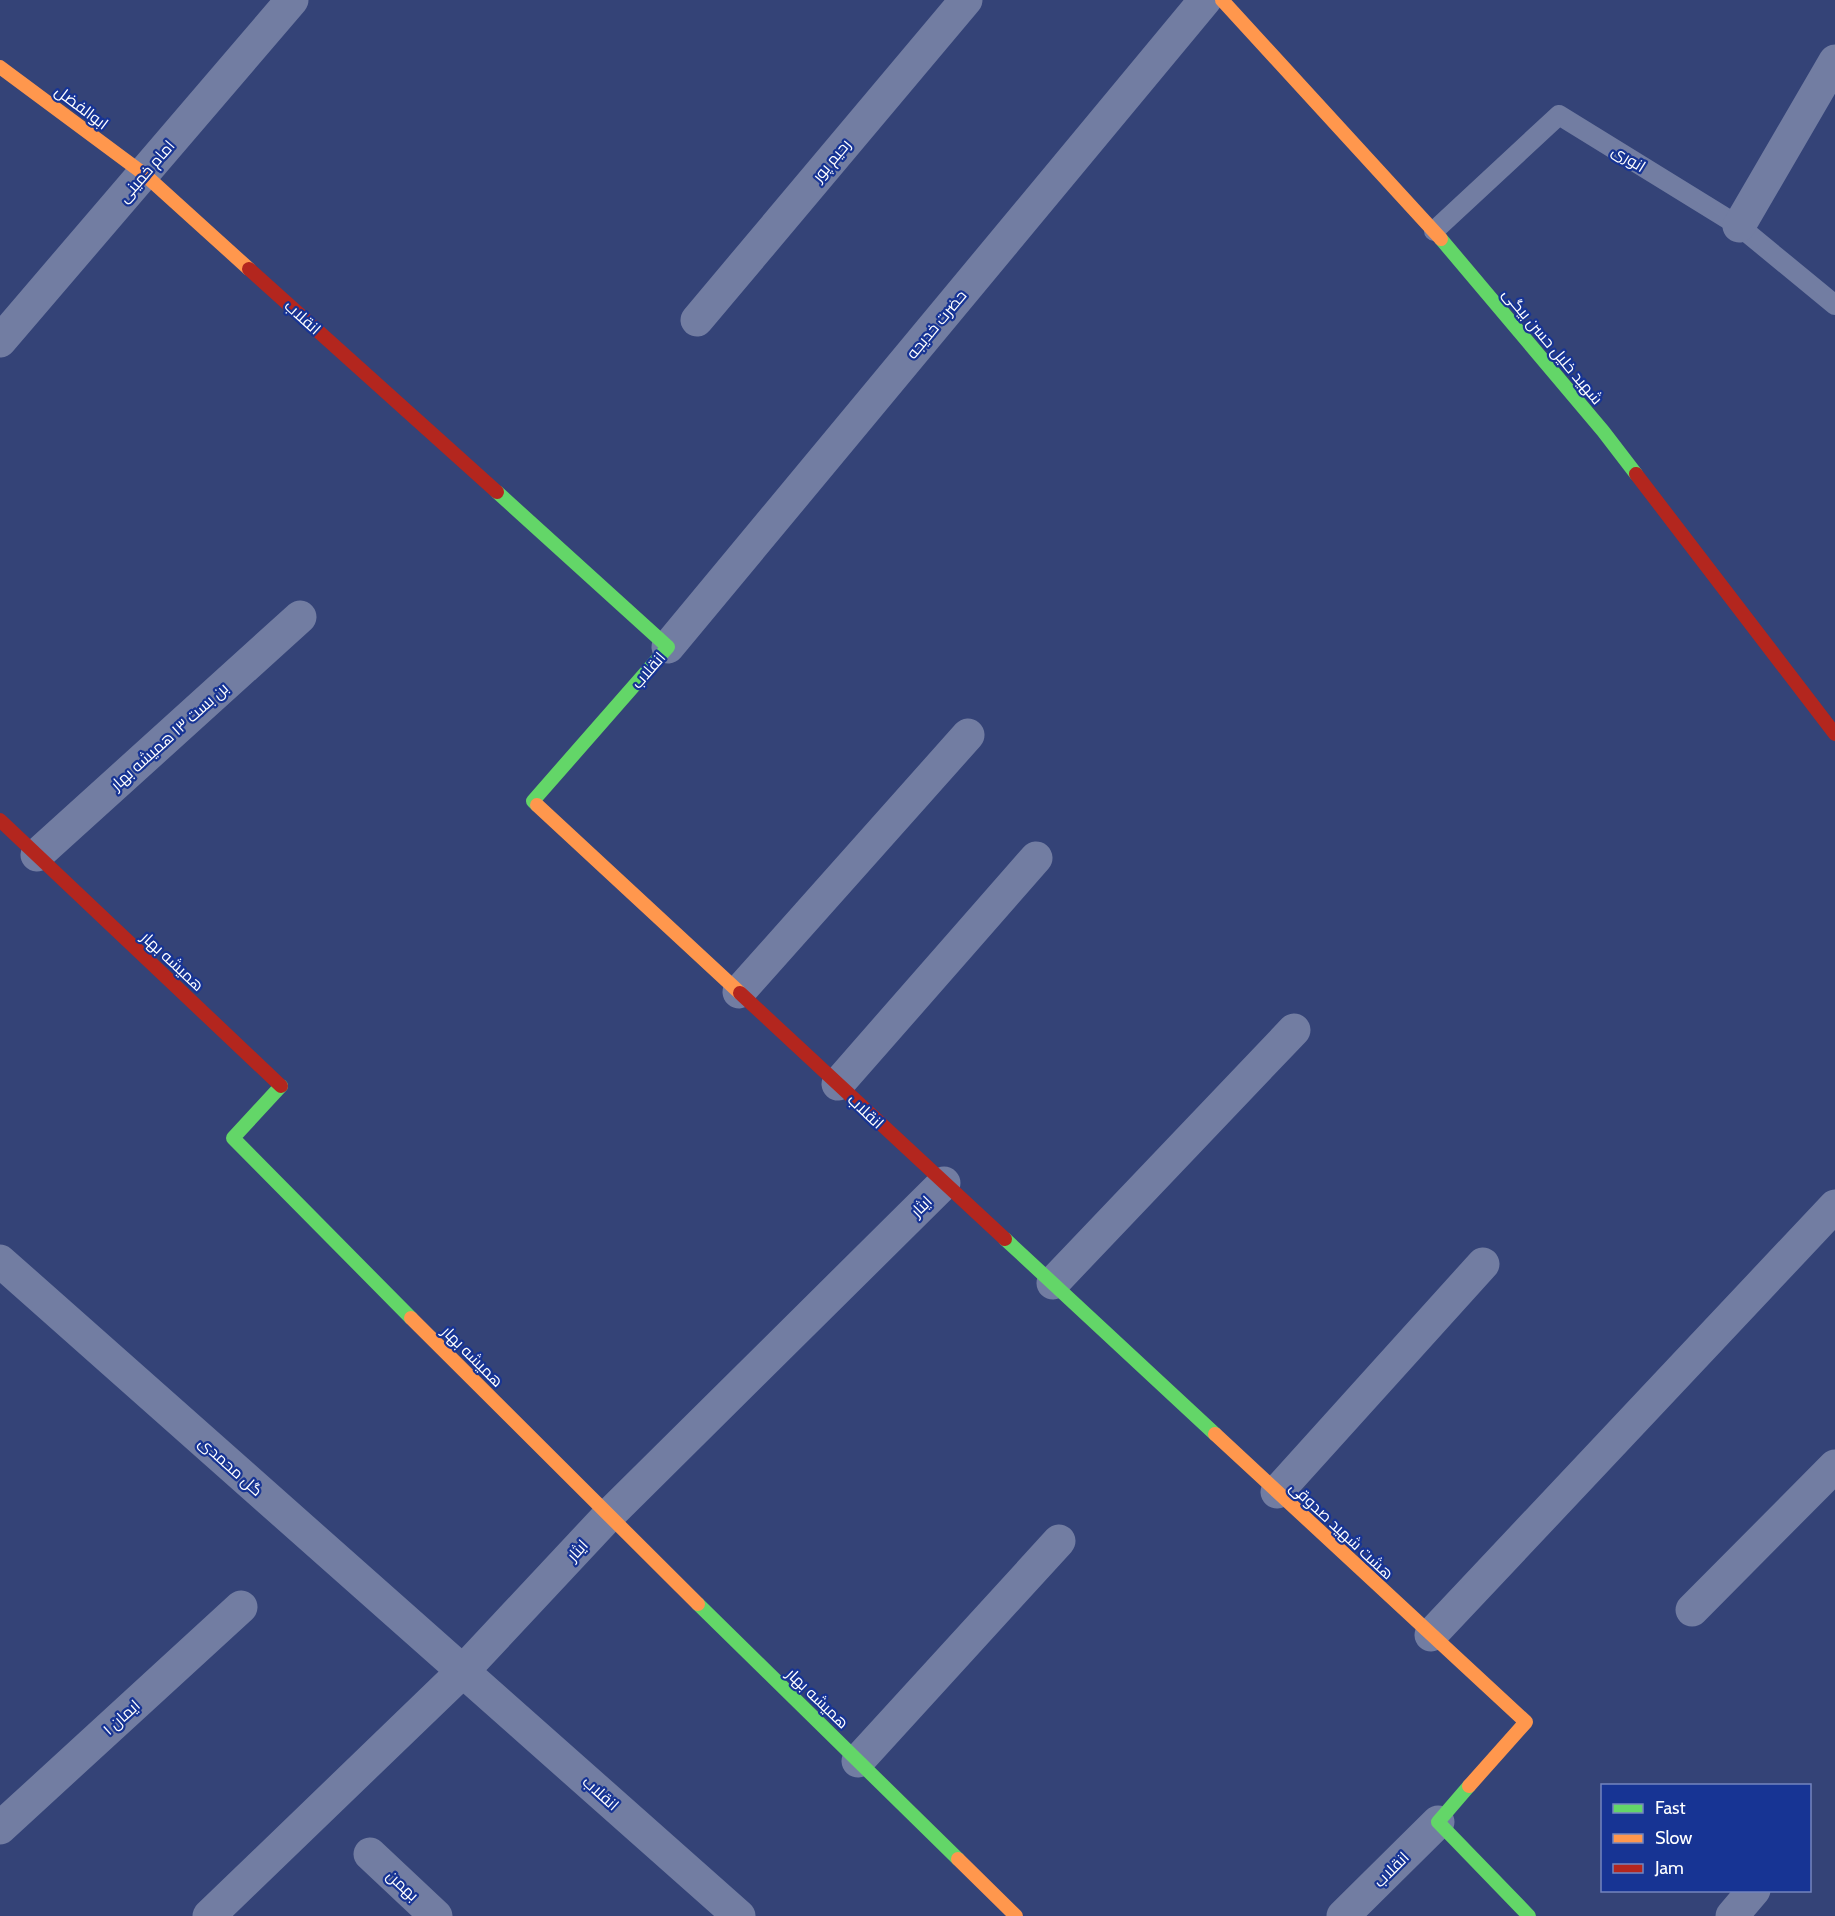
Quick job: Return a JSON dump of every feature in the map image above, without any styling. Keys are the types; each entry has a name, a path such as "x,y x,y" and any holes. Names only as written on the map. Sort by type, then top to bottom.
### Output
{"street":[{"name":"امام خمینی","path":"0,341 292,0"},
{"name":"رحیم پور","path":"697,320 966,0"},
{"name":"حضرت خدیجه","path":"668,647 1205,0"},
{"name":"شهید خلیل حسن بیگی","path":"1222,0 1434,231 1603,431 1835,734"},
{"path":"1739,226 1835,61"},
{"name":"ابوالفضل","path":"0,67 144,174"},
{"name":"انقلاب","path":"144,174 668,647 533,801 944,1183"},
{"name":"بن بست ۱۳ همیشه بهار","path":"37,855 300,617"},
{"path":"739,992 968,735"},
{"name":"همیشه بهار","path":"0,820 281,1086 233,1138 608,1516 1016,1916"},
{"path":"838,1084 1036,858"},
{"path":"1053,1283 1294,1030"},
{"name":"ایثار","path":"209,1916 463,1671 608,1516 944,1183"},
{"name":"هشت شهید صدوقی","path":"944,1183 1526,1722 1438,1822"},
{"path":"1431,1635 1835,1206"},
{"name":"گل محمدی","path":"0,1261 463,1671"},
{"path":"1277,1492 1484,1264"},
{"path":"1692,1610 1835,1466"},
{"path":"858,1761 1059,1541"},
{"name":"ایمان ۱","path":"0,1828 242,1607"},
{"name":"انقلاب","path":"463,1671 739,1916"},
{"name":"انقلاب","path":"1343,1916 1438,1822"},
{"path":"1438,1822 1529,1916"},
{"name":"بهمن","path":"370,1854 436,1916"},
{"path":"1732,1916 1752,1892"}],"lane":[{"name":"انوری","path":"1434,231 1559,115 1739,226 1835,305"}],"traffic: fast":[{"path":"1441,239 1603,431 1636,474"},
{"path":"497,492 668,647 533,801 537,805"},
{"path":"281,1086 233,1138 411,1318"},
{"path":"1005,1239 1215,1434"},
{"path":"698,1604 958,1859"},
{"path":"1469,1786 1438,1822 1529,1916"}],"traffic: slow":[{"path":"1222,0 1441,239"},
{"path":"0,67 144,174 249,269"},
{"path":"537,805 740,993"},
{"path":"411,1318 698,1604"},
{"path":"1215,1434 1526,1722 1469,1786"},
{"path":"958,1859 1016,1916"}],"traffic: jam":[{"path":"249,269 497,492"},
{"path":"1636,474 1835,734"},
{"path":"0,820 281,1086"},
{"path":"740,993 1005,1239"}]}
